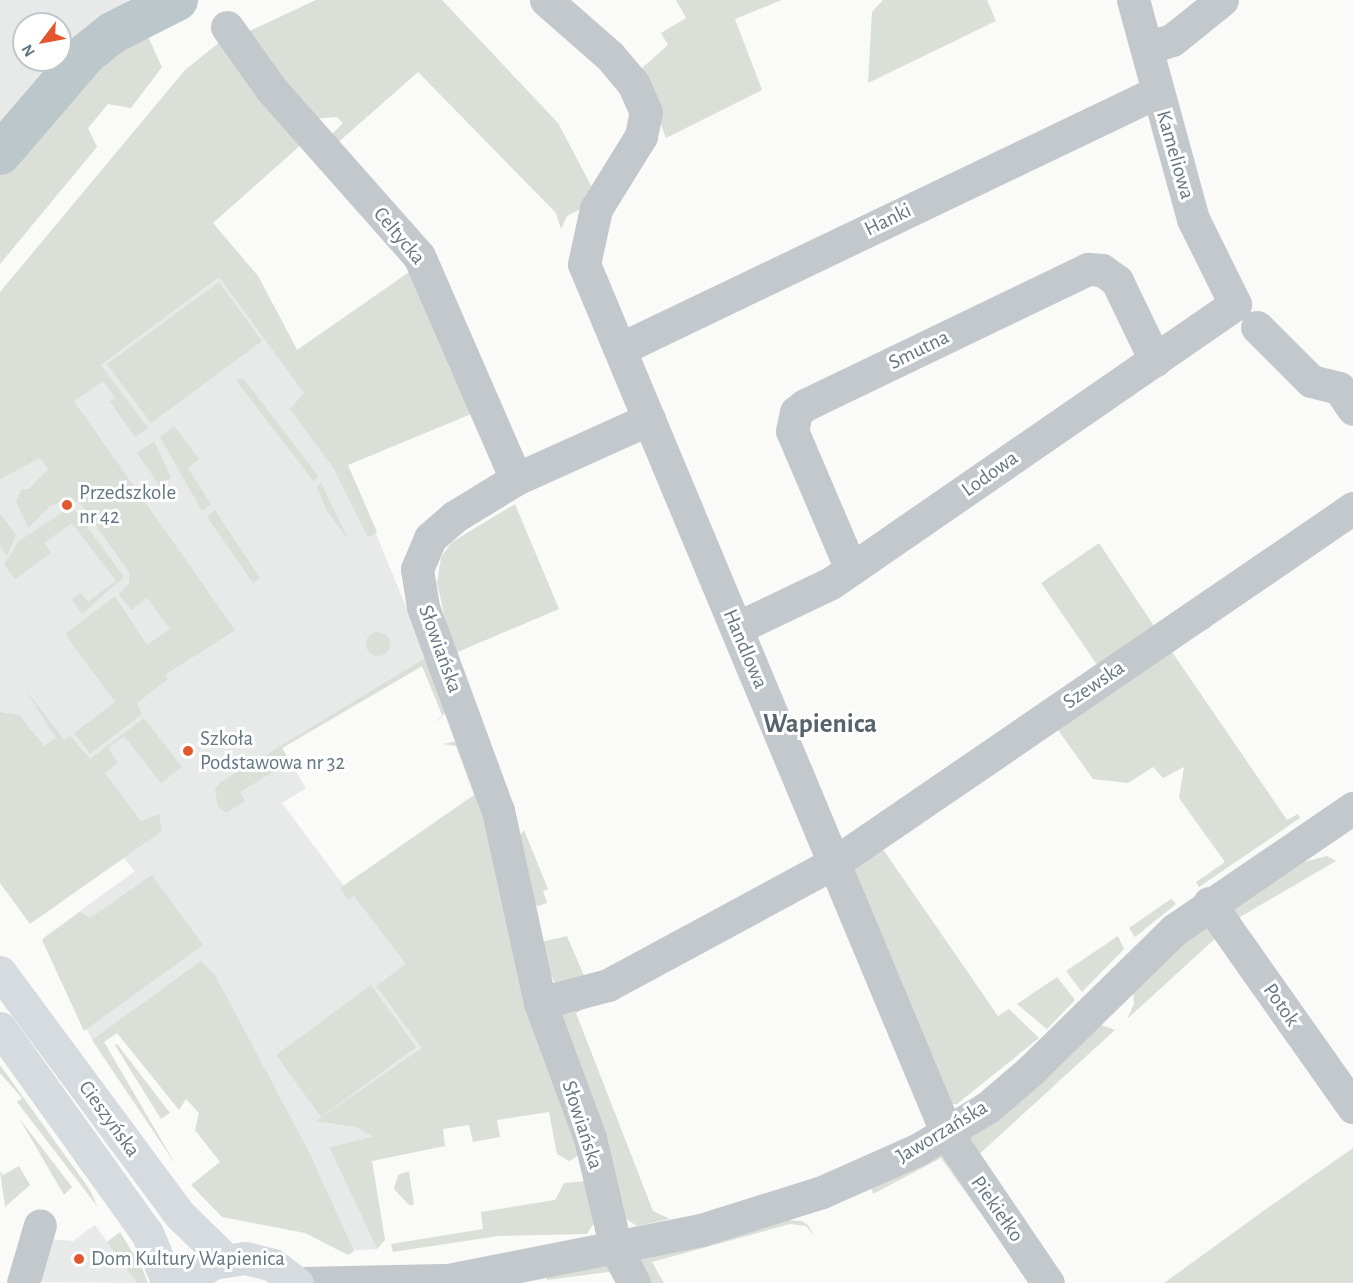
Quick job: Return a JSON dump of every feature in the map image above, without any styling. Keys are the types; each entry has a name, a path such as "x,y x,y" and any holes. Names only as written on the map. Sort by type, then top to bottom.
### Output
{"main road":[{"name":"Cieszyńska","path":"0,972 180,1215 225,1259"},
{"name":"Cieszyńska","path":"0,1028 147,1233 168,1283"},
{"path":"183,1283 225,1259 265,1262 297,1283"}],"street":[{"name":"Handlowa","path":"546,0 610,56 633,83 646,112 646,127 592,217 584,264 947,1134"},
{"name":"Kameliowa","path":"1133,0 1193,219 1246,315 1311,381 1348,388"},
{"path":"1147,48 1172,40 1222,0"},
{"name":"Celtycka","path":"227,27 250,64 418,256 516,479"},
{"name":"Hanki","path":"620,349 1157,93"},
{"name":"Smutna","path":"851,569 792,431 796,412 805,405 1088,269 1102,270 1116,281 1155,360"},
{"name":"Lodowa","path":"737,628 851,569 1155,360 1246,315"},
{"name":"Słowiańska","path":"634,1283 616,1250 590,1138 540,1003 498,811 418,583 420,558 438,529 516,479 649,419"},
{"name":"Szewska","path":"834,863 1353,508"},
{"name":"Jaworzańska","path":"303,1283 437,1282 616,1250 786,1205 947,1134 1030,1071 1139,960 1209,903 1353,808"},
{"path":"540,1003 608,985 834,863"},
{"name":"Potok","path":"1209,903 1353,1107"},
{"name":"Piekiełko","path":"947,1134 1048,1283"},
{"path":"23,1283 40,1225"}],"shaded area":[{"path":"0,0 128,0 130,5 82,40 72,52 72,12 12,12 12,72 54,72 0,135"},
{"path":"316,0 442,0 558,123 594,191 590,204 567,216 561,229 556,213 418,72 334,146 328,138 343,123 337,117 311,119 243,34"},
{"path":"676,0 782,0 735,19 762,90 666,138 640,70 668,45 661,33 686,18"},
{"path":"883,0 987,0 996,21 868,83 872,12"},
{"path":"144,28 162,67 131,108 108,104 88,128 97,147 0,264 0,171 92,61"},
{"path":"221,41 303,143 213,223 258,276 297,350 415,268 413,260 476,412 348,465 377,532 368,537 334,469 290,409 304,393 219,277 101,365 148,428 135,437 110,402 115,398 103,381 74,401 235,630 165,675 168,679 137,703 142,714 90,754 74,733 115,702 65,634 115,596 147,645 170,629 147,598 131,610 119,594 129,583 129,572 80,503 65,500 49,507 28,528 16,501 22,489 29,489 48,469 40,458 0,479 0,292 185,70"},
{"name":"Szkoła Podstawowa nr 32","path":"234,248 258,276 308,370 429,662 282,748 306,788 282,803 344,886 475,795 556,1100 329,1147 377,1249 347,1251 240,1158 119,1021 92,1040 43,938 135,871 0,715 0,334"},
{"path":"219,282 262,341 151,423 107,364"},
{"path":"235,379 244,379 318,476 314,482"},
{"path":"174,426 199,459 188,468 211,504 202,511 160,437"},
{"path":"154,441 171,478 160,486 137,453"},
{"path":"321,482 348,539 327,511 317,487"},
{"path":"515,504 559,609 453,654 437,583 441,557 452,542"},
{"path":"72,506 124,577 82,614 72,599 81,593 88,602 116,581 72,523 44,543 51,553 15,579 4,565 19,541"},
{"path":"215,510 260,578 253,583 207,517"},
{"path":"0,514 16,535 7,556 0,546"},
{"path":"1099,543 1156,629 1100,669 1041,583"},
{"path":"1207,621 1211,627 1170,649 1287,820 1298,814 1300,818 1199,887 1196,882 1225,862 1179,798 1184,767 1163,778 1153,767 1128,783 1093,779 1058,730"},
{"path":"378,632 387,635 390,644 387,653 378,656 369,653 366,644 369,635"},
{"path":"427,657 446,712 435,724 442,715 422,666 282,748 290,762 240,792 245,801 226,813 218,807 215,789 221,782"},
{"path":"25,689 64,740 70,736 90,759 144,718 182,767 161,783 124,736 108,748 118,763 105,773 141,821 159,814 162,831 30,924 0,883 0,712 19,715 44,746 56,738"},
{"path":"457,741 479,796 579,1155 569,1161 557,1154 549,1112 497,1120 500,1137 473,1142 469,1125 443,1129 445,1146 372,1161 385,1240 377,1249 329,1147 373,1137 356,1127 316,1121 422,1048 376,986 406,964 354,896 348,900 340,888 474,795 456,746 443,744"},
{"path":"524,830 548,889 543,891 547,903 538,906 529,902 517,839"},
{"path":"880,845 998,1016 1009,1009 1039,1038 957,1104 948,1104 852,872"},
{"path":"1327,856 1336,861 1233,921 1231,911 1304,862"},
{"path":"152,875 203,945 84,1031 42,940 80,912 90,918"},
{"path":"1171,899 1176,904 1135,937 1129,928"},
{"path":"1209,925 1218,936 1127,1019 1134,1004 1133,990 1175,944"},
{"path":"567,936 585,978 555,984 537,943"},
{"path":"1118,936 1124,949 1082,992 1066,971"},
{"path":"201,961 215,975 309,1152 354,1251 348,1255 305,1233 222,1217 191,1185 220,1162 195,1130 199,1113 186,1099 179,1110 117,1033 104,1042 176,1165 92,1040"},
{"path":"645,976 576,1013 653,1211 670,1219 637,1226 626,1219 622,1200 615,1201 561,1019 563,1012"},
{"path":"1057,977 1075,1000 1047,1029 1017,1004"},
{"path":"371,985 416,1047 321,1117 276,1055"},
{"path":"1099,1024 1115,1030 975,1158 965,1140"},
{"path":"117,1044 170,1113 161,1119 115,1045"},
{"path":"0,1065 90,1190 97,1206 17,1102 22,1098 0,1073"},
{"path":"19,1118 72,1187 64,1195"},
{"path":"1353,1148 1353,1283 1164,1283 1262,1212"},
{"path":"941,1153 1000,1240 941,1158 873,1194 871,1186"},
{"path":"19,1166 30,1185 5,1207 0,1171 3,1175"},
{"path":"409,1171 414,1205 409,1205 394,1189 398,1175"},
{"path":"586,1181 594,1223 587,1234 498,1236 393,1252 391,1244 483,1229 481,1212 555,1200 564,1183"},
{"path":"785,1220 802,1221 808,1225 815,1236 806,1226 790,1224 652,1262 664,1283 644,1283 635,1260"},
{"name":"Dom Kultury Wapienica","path":"95,1225 137,1283 38,1282 50,1239 73,1241"},
{"path":"120,1232 142,1268 148,1283 137,1283 107,1242"},
{"path":"607,1265 616,1271 547,1280 547,1274"}],"waterway":[{"name":"Wapienica","path":"0,154 86,54 112,33 177,0"}],"place":[{"name":"Przedszkole nr 42","path":"67,505"},
{"name":"Szkoła Podstawowa nr 32","path":"188,751"},
{"name":"Dom Kultury Wapienica","path":"79,1259"}],"district":[{"name":"Wapienica","path":"820,724"}]}
